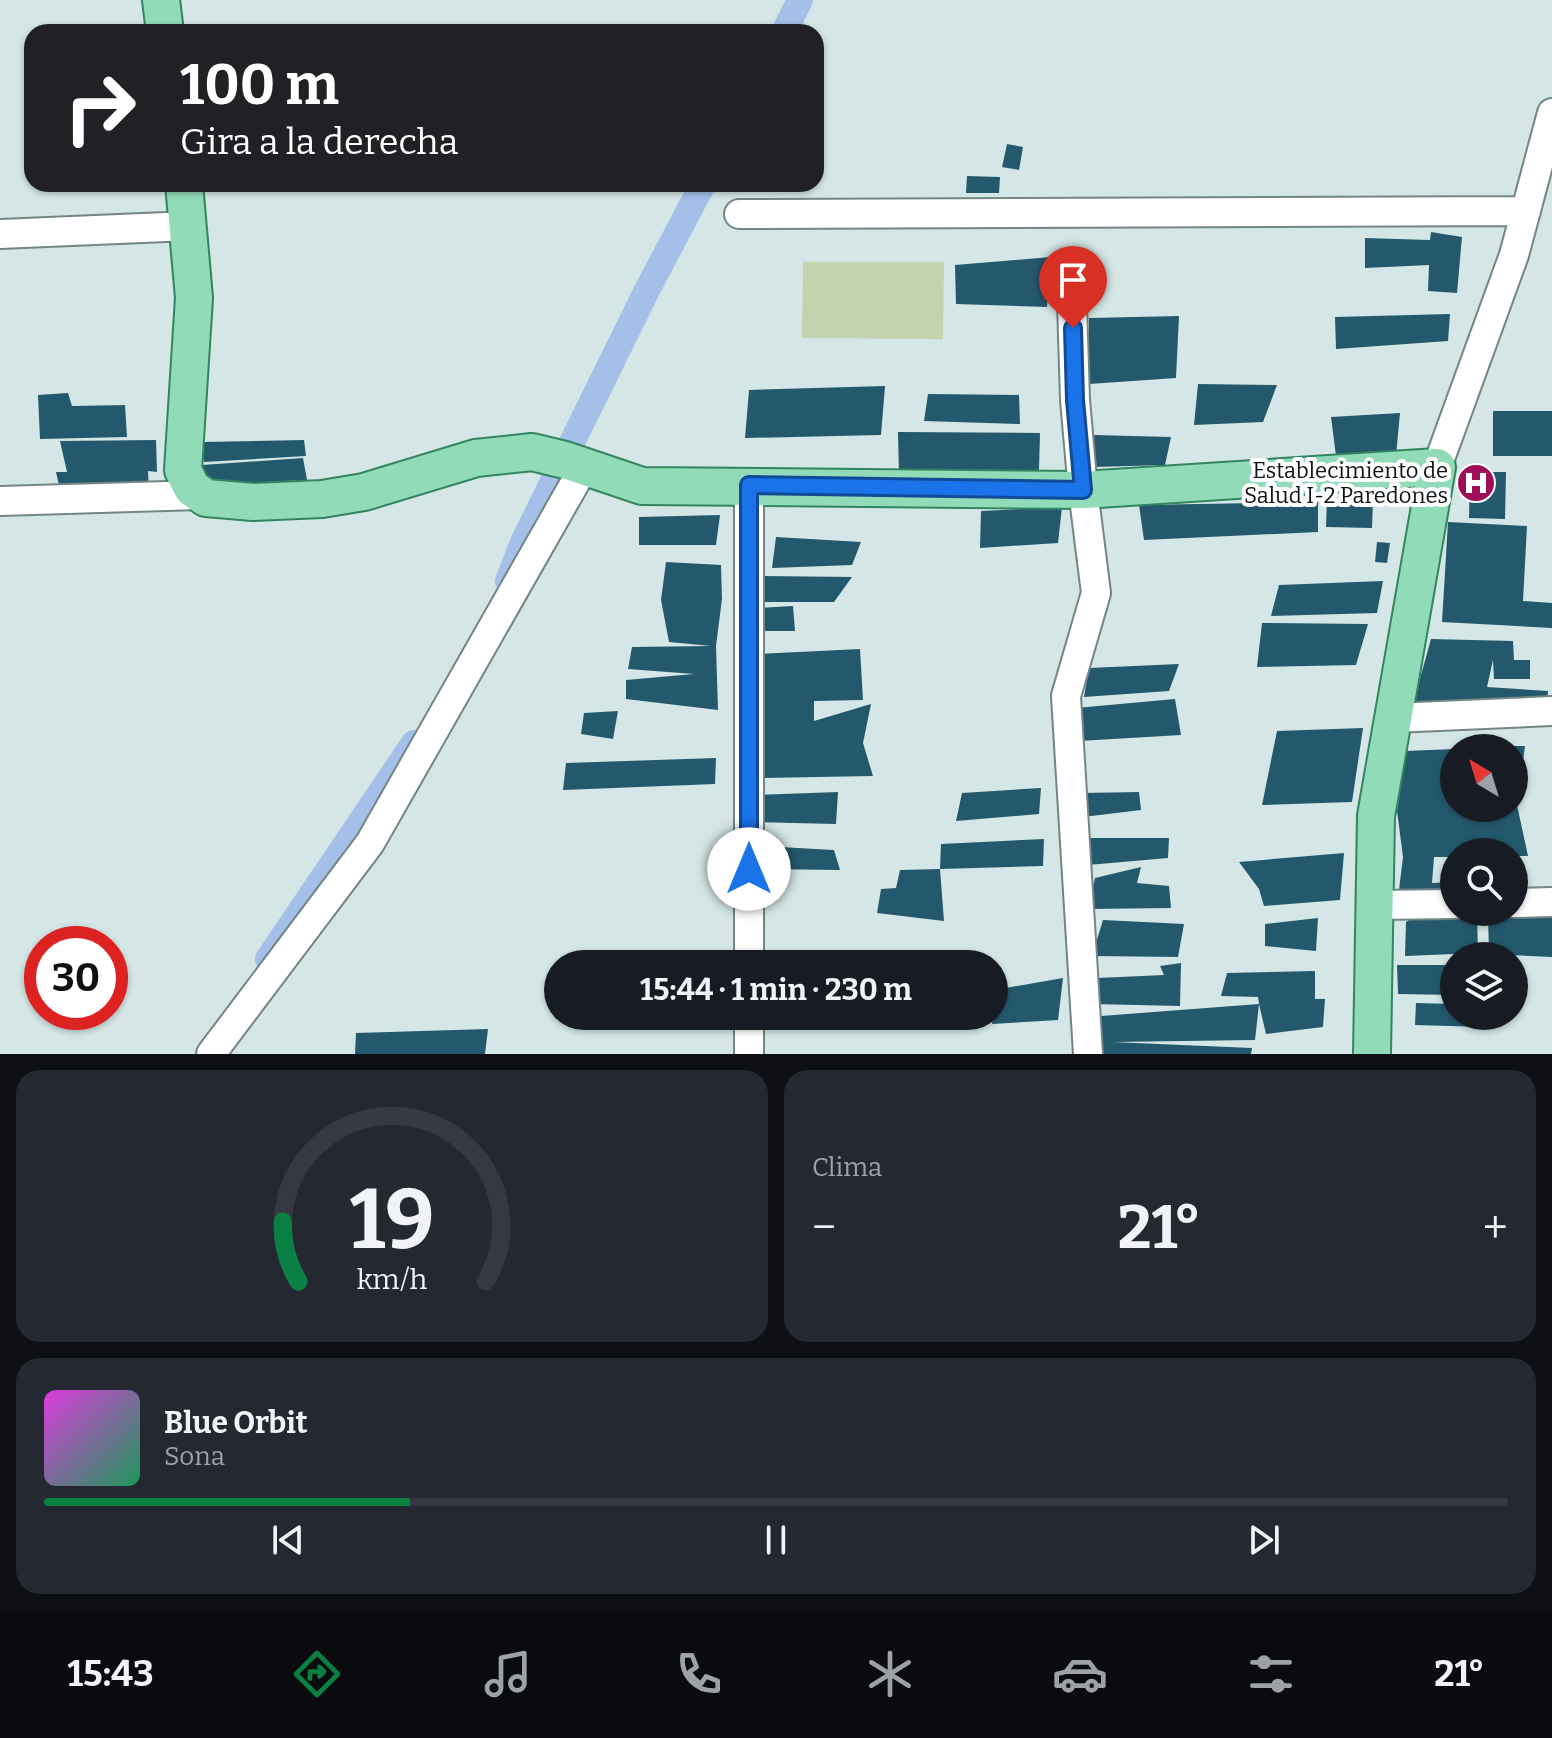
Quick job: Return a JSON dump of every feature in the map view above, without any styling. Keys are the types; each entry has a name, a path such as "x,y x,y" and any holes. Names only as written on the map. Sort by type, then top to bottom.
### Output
{"main road":[{"path":"161,0 164,24"},
{"path":"185,192 194,298 182,465 186,479 200,495 219,501 322,499 364,492 476,458 561,460 642,486 1083,490 1437,467 1376,816 1372,1054"}],"street":[{"path":"1437,467 1514,255 1552,113"},
{"path":"739,214 1526,211"},
{"path":"0,234 190,226"},
{"path":"1072,303 1075,400 1096,593 1066,696 1088,1054"},
{"path":"211,1054 370,843 561,460"},
{"path":"749,485 749,950"},
{"path":"0,501 200,495"},
{"path":"1393,718 1552,711"},
{"path":"1528,903 1552,902"},
{"path":"1375,905 1440,904"},
{"path":"749,1030 749,1054"}],"green space":[{"path":"803,262 944,262 943,339 802,338"}],"building":[{"path":"1007,144 1023,147 1019,170 1002,167"},
{"path":"967,176 1000,177 999,193 966,193"},
{"path":"1431,232 1462,237 1457,293 1428,291 1429,265 1365,268 1365,238 1430,240"},
{"path":"1051,257 1047,307 956,304 955,265"},
{"path":"1450,314 1448,341 1336,349 1335,317"},
{"path":"1179,316 1176,378 1089,384 1089,318"},
{"path":"1198,384 1277,385 1263,422 1194,425"},
{"path":"885,386 881,435 745,438 749,390"},
{"path":"68,393 72,406 125,405 127,437 40,439 38,395"},
{"path":"928,394 1019,395 1020,424 924,421"},
{"path":"1493,411 1552,411 1552,456 1493,456"},
{"path":"1400,413 1396,456 1336,456 1331,417"},
{"path":"898,432 1040,433 1039,470 899,476"},
{"path":"1094,435 1171,437 1165,465 1094,467"},
{"path":"156,440 157,472 148,471 149,491 60,490 56,472 67,472 60,441"},
{"path":"304,440 306,456 204,462 201,442"},
{"path":"303,458 307,480 207,485 202,465"},
{"path":"1470,472 1506,472 1505,519 1469,518"},
{"path":"1327,499 1373,501 1372,528 1326,527"},
{"path":"1318,502 1318,532 1144,540 1139,505"},
{"path":"1062,507 1058,543 980,548 981,511"},
{"path":"720,515 716,545 639,545 639,517"},
{"path":"1448,522 1527,526 1523,601 1552,603 1552,628 1442,622"},
{"path":"776,537 861,542 852,565 772,568"},
{"path":"1377,542 1390,543 1387,563 1375,562"},
{"path":"666,562 721,565 722,599 716,646 718,710 626,699 626,680 694,674 628,669 632,647 711,646 669,642 661,600"},
{"path":"758,576 852,577 834,602 750,602"},
{"path":"1383,581 1377,613 1271,616 1279,585"},
{"path":"793,606 795,631 754,631 755,608"},
{"path":"1262,623 1368,624 1356,665 1257,667"},
{"path":"1431,639 1513,641 1514,660 1530,660 1530,679 1494,679 1493,660 1487,687 1548,691 1547,704 1413,704"},
{"path":"860,649 863,700 814,701 814,721 871,704 863,743 873,776 762,778 757,654"},
{"path":"1179,664 1169,691 1084,697 1089,668"},
{"path":"1175,699 1181,735 1079,741 1076,708"},
{"path":"618,711 613,739 581,734 584,713"},
{"path":"1363,728 1352,802 1262,805 1277,731"},
{"path":"1440,750 1440,822 1521,822 1524,838 1440,838 1440,857 1434,857 1432,883 1440,883 1440,900 1398,898 1403,857 1397,811 1406,751"},
{"path":"716,758 715,784 563,790 566,763"},
{"path":"1041,788 1039,814 956,821 962,793"},
{"path":"838,792 836,824 754,822 758,795"},
{"path":"1139,792 1141,810 1083,817 1082,793"},
{"path":"1088,838 1169,838 1168,858 1088,865"},
{"path":"1044,839 1043,866 940,869 941,844"},
{"path":"762,846 834,850 840,870 753,869"},
{"path":"1344,853 1340,900 1264,906 1259,889 1239,862"},
{"path":"1141,867 1137,883 1169,886 1171,908 1088,909 1095,878"},
{"path":"940,869 944,921 877,913 881,889 896,888 900,870"},
{"path":"1440,916 1440,926 1477,926 1478,942 1440,942 1440,955 1405,956 1406,922 1414,917"},
{"path":"1528,916 1552,917 1552,957 1528,956 1528,942 1489,942 1488,926 1528,926"},
{"path":"1318,918 1316,951 1265,946 1265,924"},
{"path":"1103,920 1184,924 1178,957 1092,956"},
{"path":"1181,963 1180,1006 1093,1004 1098,978 1164,975 1160,966"},
{"path":"1397,965 1440,965 1440,995 1398,994"},
{"path":"1315,971 1315,999 1325,999 1323,1027 1266,1034 1258,997 1221,996 1227,973"},
{"path":"1063,978 1058,1020 1008,1023 1008,988"},
{"path":"1416,1003 1440,1004 1440,1026 1415,1025"},
{"path":"1259,1004 1255,1040 1112,1042 1252,1048 1251,1054 1100,1054 1101,1016"},
{"path":"488,1029 485,1054 355,1054 356,1033"}],"waterway":[{"path":"788,24 800,0"},
{"path":"508,581 524,540 699,192"},
{"path":"268,959 414,743"}],"place":[{"name":"Establecimiento de Salud I-2 Paredones","path":"1476,483"}],"route":[{"path":"749,869 749,485 1083,490 1075,400 1073,328"}]}
